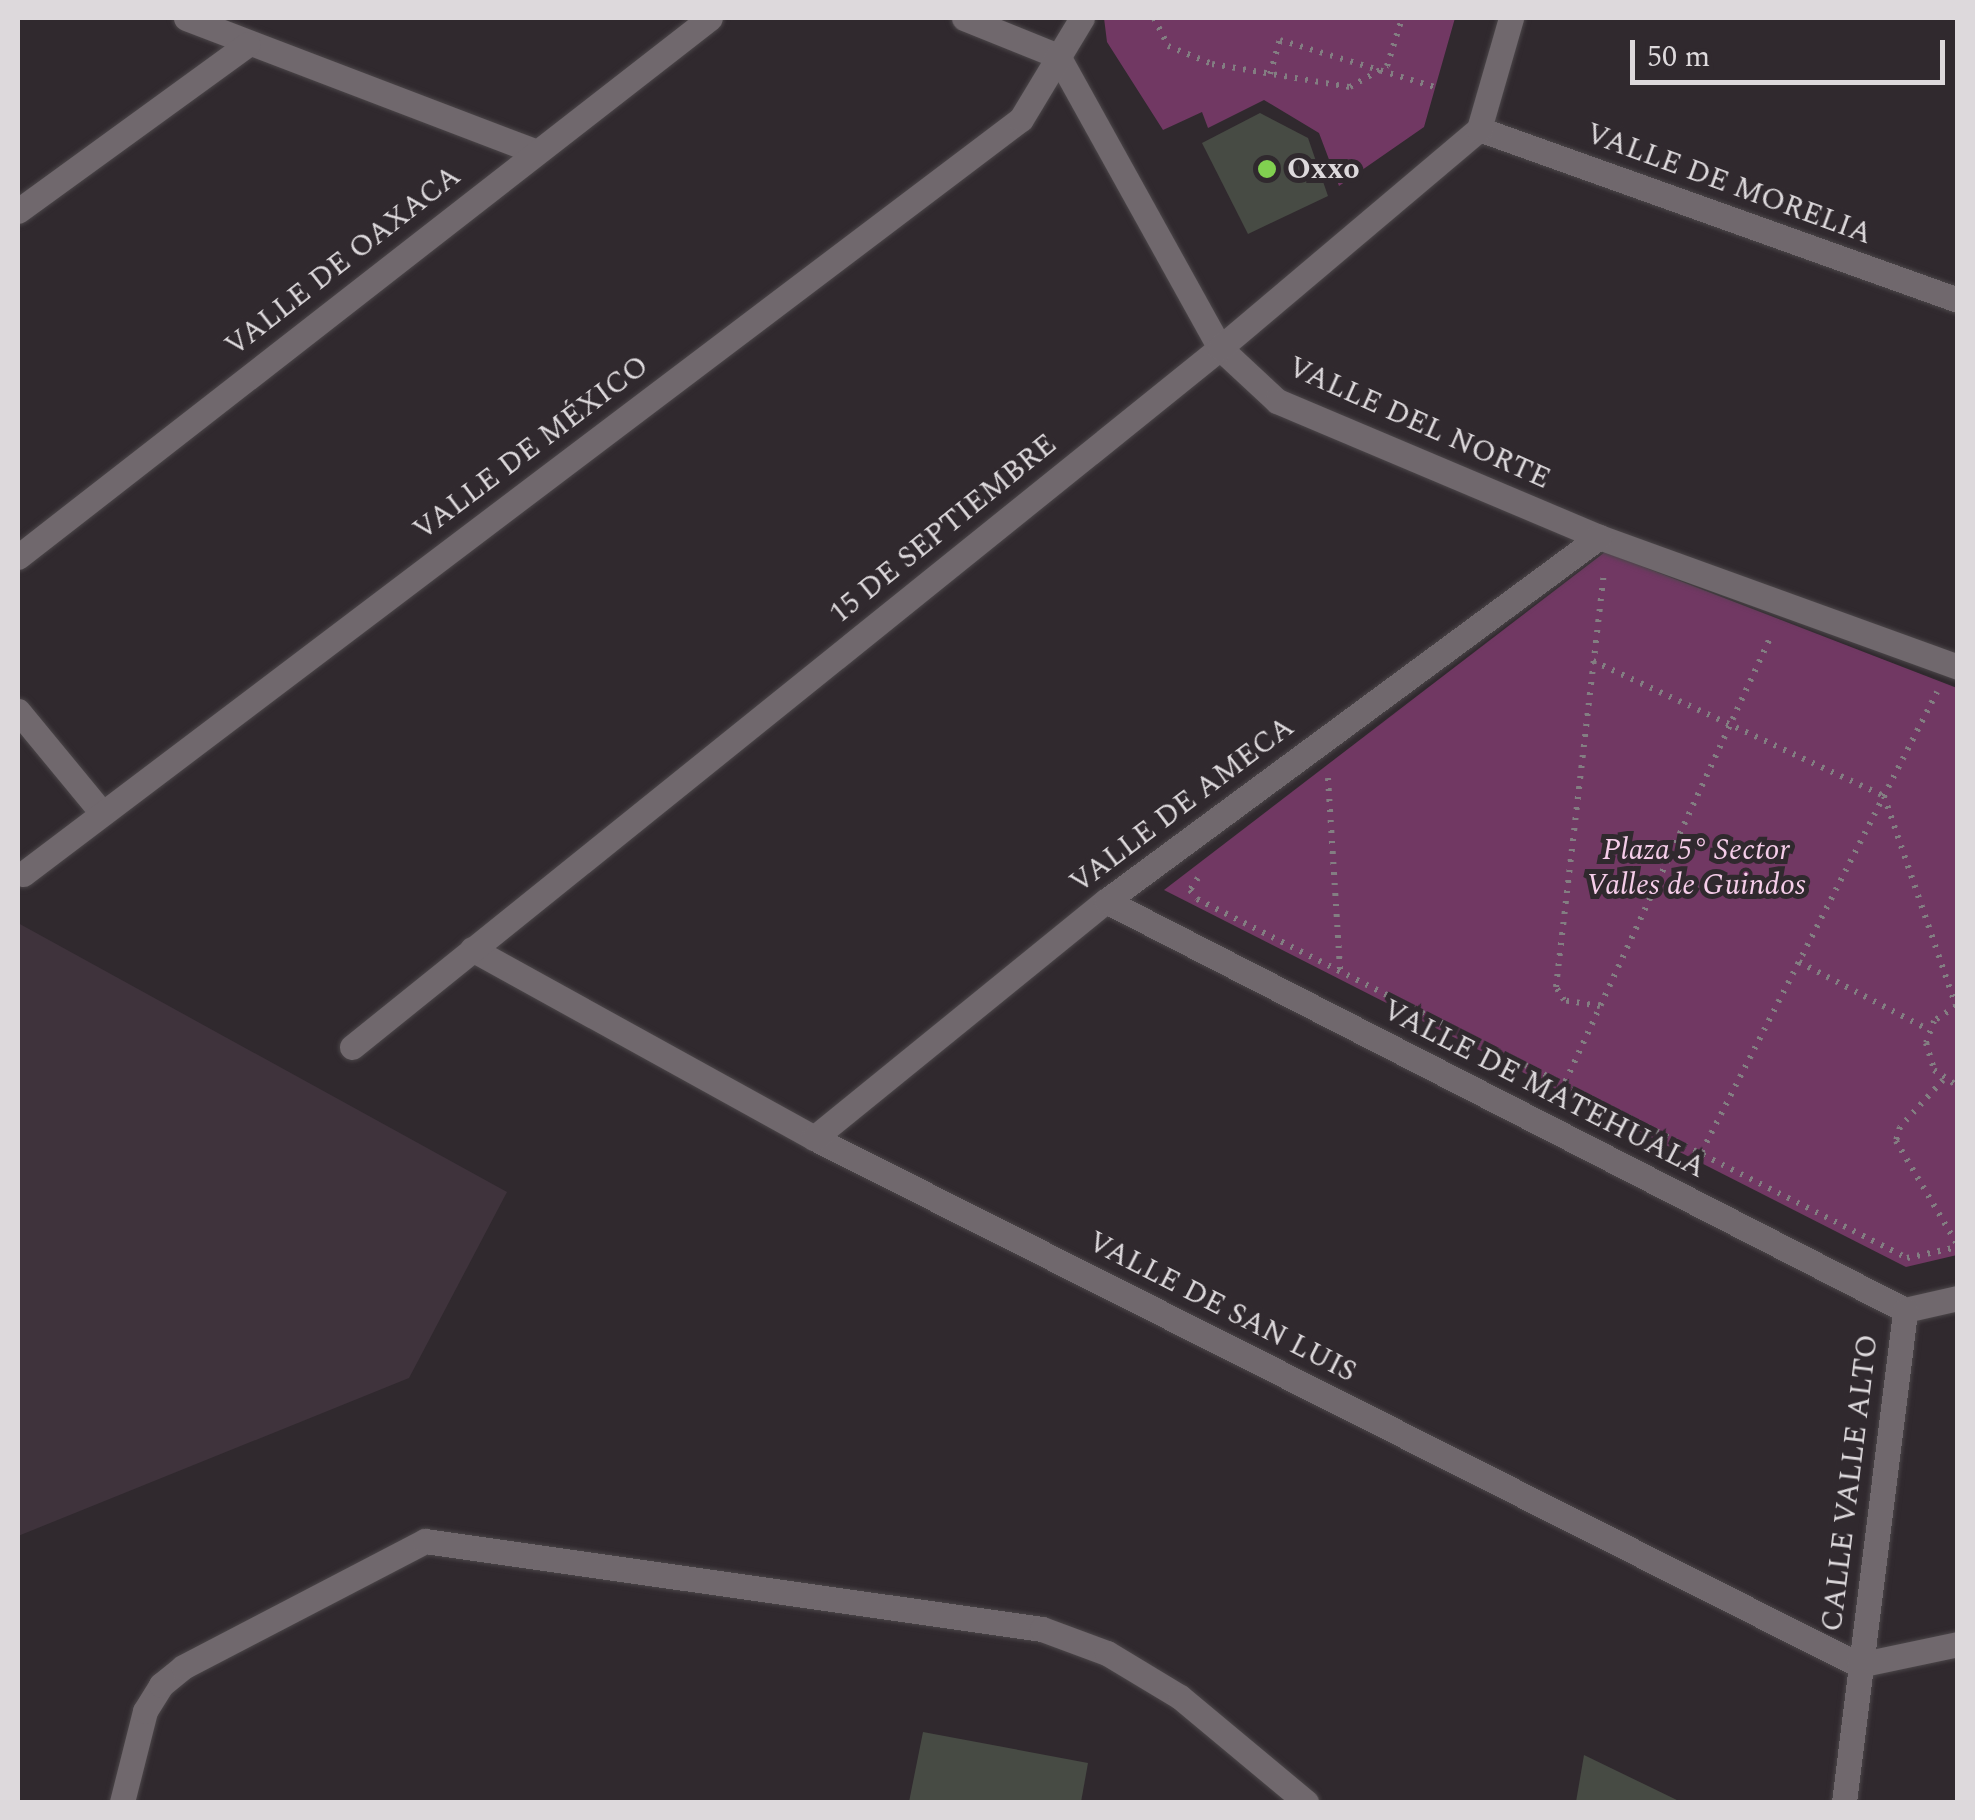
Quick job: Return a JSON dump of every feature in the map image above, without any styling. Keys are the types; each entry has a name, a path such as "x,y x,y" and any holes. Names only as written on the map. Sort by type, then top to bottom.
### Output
{"street":[{"path":"186,18 536,152"},
{"name":"VALLE DE OAXACA","path":"18,557 710,18"},
{"path":"964,18 1058,56"},
{"name":"VALLE DE MÉXICO","path":"23,874 1022,119 1082,18"},
{"path":"1479,128 1510,18"},
{"path":"18,211 248,44"},
{"name":"VALLE DEL NORTE","path":"1058,56 1220,348 1256,384 1297,412 1599,537 1950,675"},
{"name":"VALLE DE MORELIA","path":"1479,128 1958,300"},
{"name":"15 DE SEPTIEMBRE","path":"352,1047 1220,348 1479,128"},
{"name":"VALLE DE AMECA","path":"814,1138 1106,901 1599,537"},
{"path":"18,711 102,813"},
{"name":"VALLE DE MATEHUALA","path":"1106,901 1905,1310"},
{"name":"VALLE DE SAN LUIS","path":"472,950 814,1138 1859,1664"},
{"path":"1905,1310 1958,1298"},
{"name":"CALLE VALLE ALTO","path":"1844,1802 1905,1310"},
{"path":"122,1802 145,1711 162,1685 183,1666 425,1542 1042,1629 1107,1654 1180,1696 1306,1802"},
{"path":"1859,1664 1958,1644"}],"path":[{"path":"1154,18 1168,46 1212,64 1338,86 1372,80 1388,66 1402,18"},
{"path":"1270,74 1280,40 1435,87"},
{"path":"1600,1006 1564,1000 1556,987 1594,662 1600,572 1620,572"},
{"path":"1561,1091 1779,619"},
{"path":"1770,629 1788,636"},
{"path":"1594,662 1884,796 1957,1006 1929,1030 1929,1062 1943,1080 1958,1086"},
{"path":"1698,1161 1950,675"},
{"path":"1926,688 1942,694"},
{"path":"1314,790 1343,767"},
{"path":"1328,778 1340,972"},
{"path":"1210,869 1190,890 1197,899 1907,1258 1958,1247 1896,1141 1900,1127 1943,1080"},
{"path":"1799,962 1929,1030"}],"shaded area":[{"path":"18,923 507,1192 409,1378 18,1536"}],"green space":[{"path":"1104,18 1455,18 1424,127 1339,186 1319,133 1264,100 1208,128 1202,112 1163,130 1107,42"},
{"name":"Plaza 5° Sector Valles de Guindos","path":"1605,552 1957,688 1957,1255 1906,1267 1164,890"}],"building":[{"name":"Oxxo","path":"1260,113 1308,138 1328,196 1248,234 1202,143"},
{"path":"923,1732 1088,1763 1081,1802 909,1802"},
{"path":"1584,1755 1681,1802 1576,1802"}],"place":[{"name":"Oxxo","path":"1267,169"}]}
